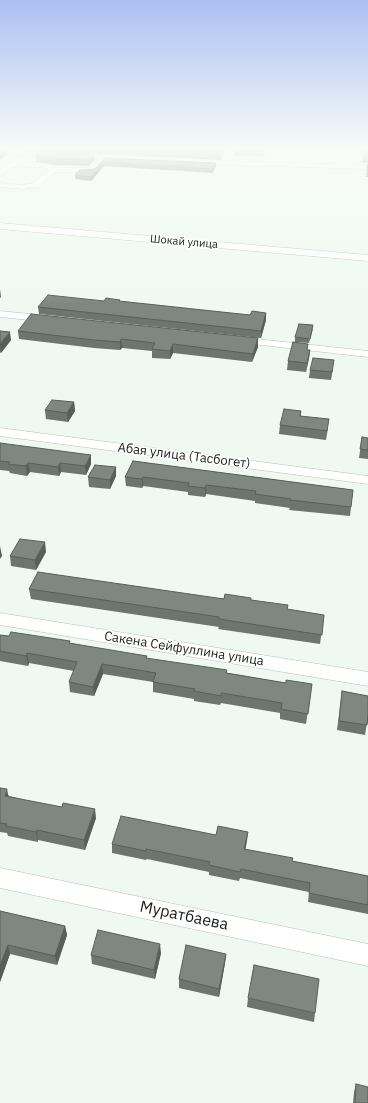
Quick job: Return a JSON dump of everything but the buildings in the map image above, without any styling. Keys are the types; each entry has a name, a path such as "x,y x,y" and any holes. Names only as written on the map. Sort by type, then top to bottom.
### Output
{"street":[{"name":"Шокай улица","path":"0,226 368,258"},
{"path":"0,314 63,321"},
{"path":"227,339 368,354"},
{"name":"Абая улица (Тасбогет)","path":"0,432 368,480"},
{"name":"Сакена Сейфуллина улица","path":"0,619 368,679"},
{"name":"Муратбаева","path":"0,878 368,955"}]}
